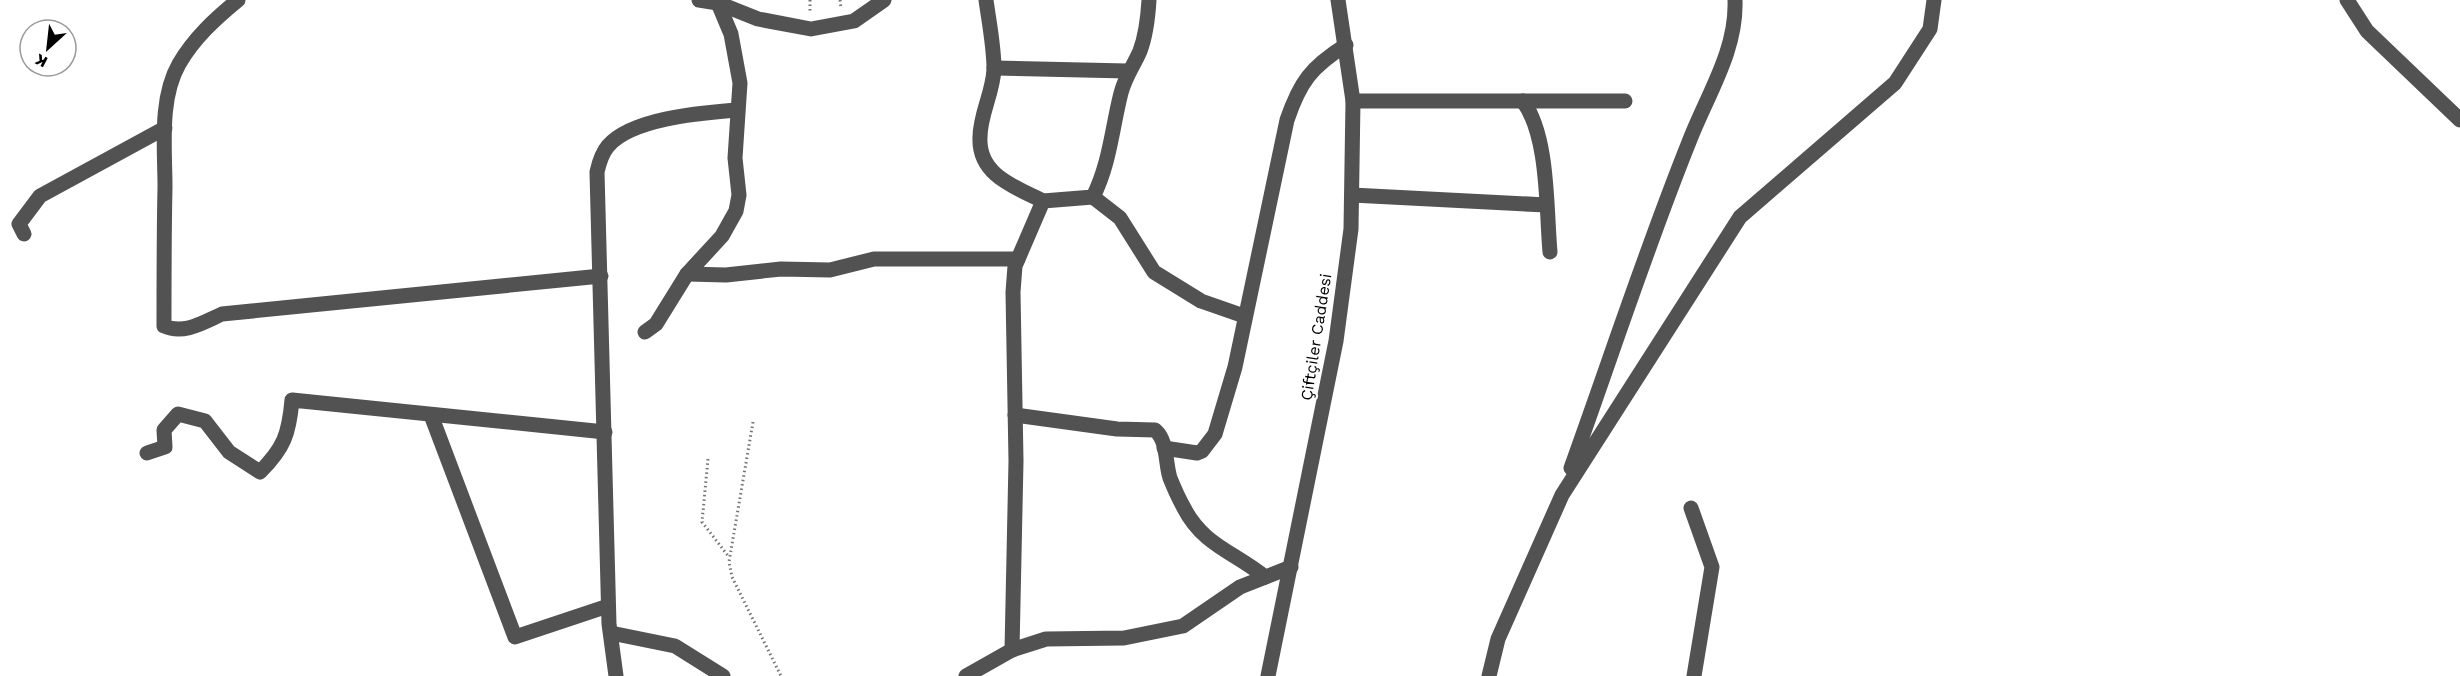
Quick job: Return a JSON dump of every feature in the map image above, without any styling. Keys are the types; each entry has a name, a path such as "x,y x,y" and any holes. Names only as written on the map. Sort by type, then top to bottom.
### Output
{"street":[{"path":"238,0 206,26 178,65 169,90 165,128 164,326 173,330 187,328 222,314 601,276"},
{"path":"699,0 718,3 758,19 811,29 854,21 884,0"},
{"path":"986,0 994,68 991,94 980,136 983,161 1005,183 1043,201 1093,197 1120,218 1154,272 1201,301 1244,316"},
{"path":"1093,197 1103,178 1128,71 1139,52 1146,31 1149,0"},
{"name":"Çiftçiler Caddesi","path":"1268,676 1335,341 1351,229 1353,101 1338,0"},
{"path":"1489,676 1498,639 1562,495 1689,141 1724,61 1736,23 1735,0"},
{"path":"1562,495 1740,217 1894,83 1930,29 1934,0"},
{"path":"2347,0 2367,31 2460,120"},
{"path":"645,332 661,318 687,274 722,236 736,211 739,195 735,158 740,83 737,60 718,3"},
{"path":"1164,448 1197,453 1202,451 1215,434 1235,367 1244,316 1270,210 1287,120 1296,93 1319,62 1346,45"},
{"path":"994,68 1128,71"},
{"path":"1353,101 1624,101"},
{"path":"1523,101 1529,109 1541,152 1550,252"},
{"path":"616,676 608,606 597,172 608,146 620,137 654,122 737,110"},
{"path":"24,234 19,224 40,196 165,128"},
{"path":"1352,195 1546,205"},
{"path":"1012,650 1015,415 1012,312 1018,259 1043,201"},
{"path":"687,274 726,275 782,269 830,270 874,259 1018,259"},
{"path":"147,453 165,447 164,430 178,414 205,421 229,452 260,472 279,453 290,427 292,400 605,432"},
{"path":"431,415 515,637 608,606"},
{"path":"1015,415 1117,429 1155,430 1160,435 1175,488 1185,510 1206,539 1246,562 1264,577"},
{"path":"1691,508 1712,567 1694,676"},
{"path":"966,676 983,672 1012,650 1046,639 1124,638 1159,633 1184,626 1240,587 1291,567"},
{"path":"611,633 675,646 723,676"}],"path":[{"path":"753,422 729,557 732,577 780,676"},
{"path":"708,459 702,522 729,557"}]}
